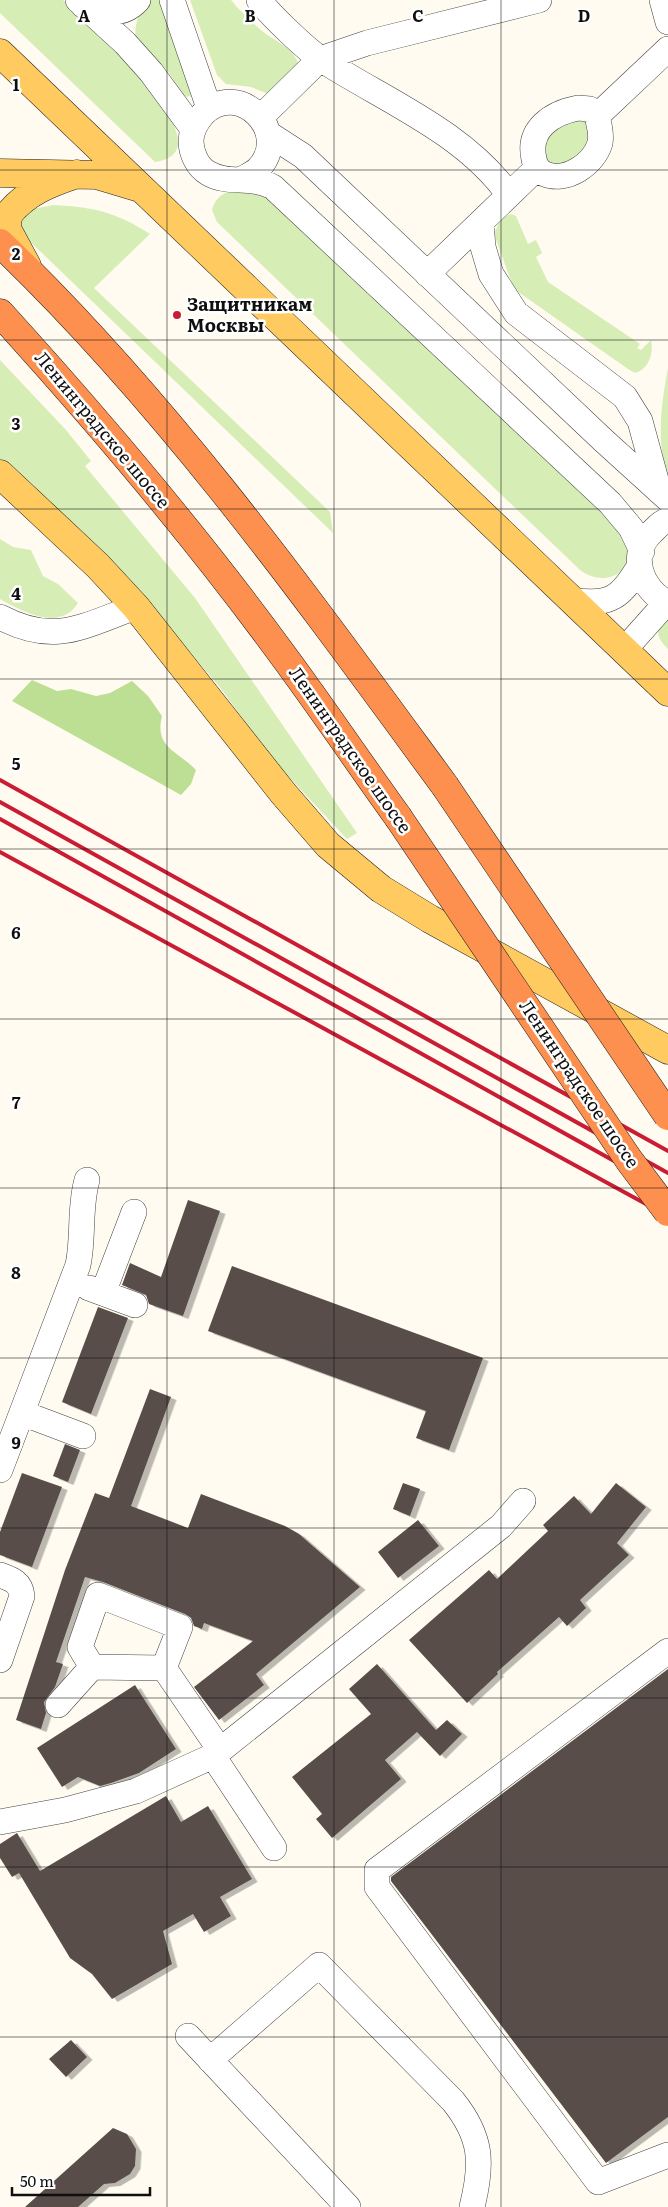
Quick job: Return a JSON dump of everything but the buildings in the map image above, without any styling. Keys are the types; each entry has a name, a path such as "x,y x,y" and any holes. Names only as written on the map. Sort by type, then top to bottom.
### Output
{"highway":[{"path":"0,243 32,273 121,370 208,473 325,622 445,786 668,1116"},
{"name":"Ленинградское шоссе","path":"0,312 81,402 282,653 398,818 629,1160 668,1212"}],"main road":[{"path":"0,53 668,692"},
{"path":"0,173 97,175 141,188"},
{"path":"32,273 16,249 7,229 8,215 27,196 47,184 77,174"},
{"path":"0,474 98,566 136,607 283,793 328,845 381,889 430,920 668,1050"}],"street":[{"path":"81,3 105,13 126,10 138,0"},
{"path":"172,0 209,108"},
{"path":"259,0 320,59 461,145 494,174 509,195"},
{"path":"242,179 258,169 268,153 265,125 320,59 366,43 539,0"},
{"path":"662,0 668,22"},
{"path":"81,3 125,43 151,72 194,129"},
{"path":"598,116 668,49"},
{"path":"624,650 667,603 647,587 641,558 631,528 610,503 273,187 261,181 223,180 206,172 194,158 191,139 196,121 209,108 227,102 246,105 265,125 303,156 663,495"},
{"path":"578,108 590,109 598,116 600,143 588,162 569,175 544,174 536,168 532,146 535,135 554,115 578,108"},
{"path":"427,274 536,168"},
{"path":"481,222 483,247 491,274 516,313 625,397 640,421 663,495"},
{"path":"572,600 591,603 608,600 628,586 641,558 645,538 664,521 668,520"},
{"path":"0,617 20,628 42,633 60,633 136,607"},
{"path":"0,1470 72,1282 82,1247 81,1213 87,1180"},
{"path":"103,1293 134,1212"},
{"path":"72,1282 135,1305"},
{"path":"22,1413 83,1436"},
{"path":"0,1822 65,1810 136,1791 216,1753 501,1526 524,1500"},
{"path":"0,1575 15,1581 22,1589 22,1596 0,1660"},
{"path":"92,1667 80,1647 98,1595 180,1627 164,1668"},
{"path":"668,1651 377,1870 378,1887 598,2182 668,2155"},
{"path":"58,1705 92,1667 164,1668"},
{"path":"164,1668 206,1733 216,1753 274,1848"},
{"path":"210,2060 320,1965 453,2101 466,2118 478,2144 480,2178 472,2207"},
{"path":"188,2036 348,2207"}],"green space":[{"path":"0,0 63,0 122,56 166,111 177,135 175,153 155,162 0,13"},
{"path":"145,0 161,0 194,94 187,97 183,95 169,73 137,41 135,31"},
{"path":"190,0 231,0 262,31 289,49 297,59 299,66 273,93 266,93 251,87 226,84 217,75"},
{"path":"582,116 593,128 580,160 550,166 544,150 547,133"},
{"path":"245,188 268,198 618,526 629,542 628,560 619,573 612,577 604,578 588,575 580,570 217,222 212,210 220,196 229,191"},
{"path":"54,205 81,207 104,212 126,220 150,234 94,288 330,512 333,533 17,229 19,216 27,210"},
{"path":"511,214 516,216 528,244 536,240 542,253 536,257 548,282 640,344 637,348 641,350 651,340 651,355 644,368 635,373 628,369 514,289 494,234 501,218"},
{"path":"0,360 66,430 91,461 85,466 195,598 357,833 347,839 273,760 222,690 145,598 0,459"},
{"path":"668,368 668,479 662,451 661,424"},
{"path":"0,539 13,547 31,550 43,576 58,584 78,603 70,612 51,618 41,617 30,614 0,599"},
{"path":"668,616 668,649 658,632"},
{"path":"32,680 57,691 71,689 96,696 110,693 132,681 148,696 162,716 160,727 164,742 196,770 191,784 181,795 12,701"}],"railway":[{"path":"0,780 668,1151"},
{"path":"0,802 668,1173"},
{"path":"0,819 668,1191"},
{"path":"0,852 668,1216"}],"place":[{"name":"Защитникам Москвы","path":"177,315"}]}
